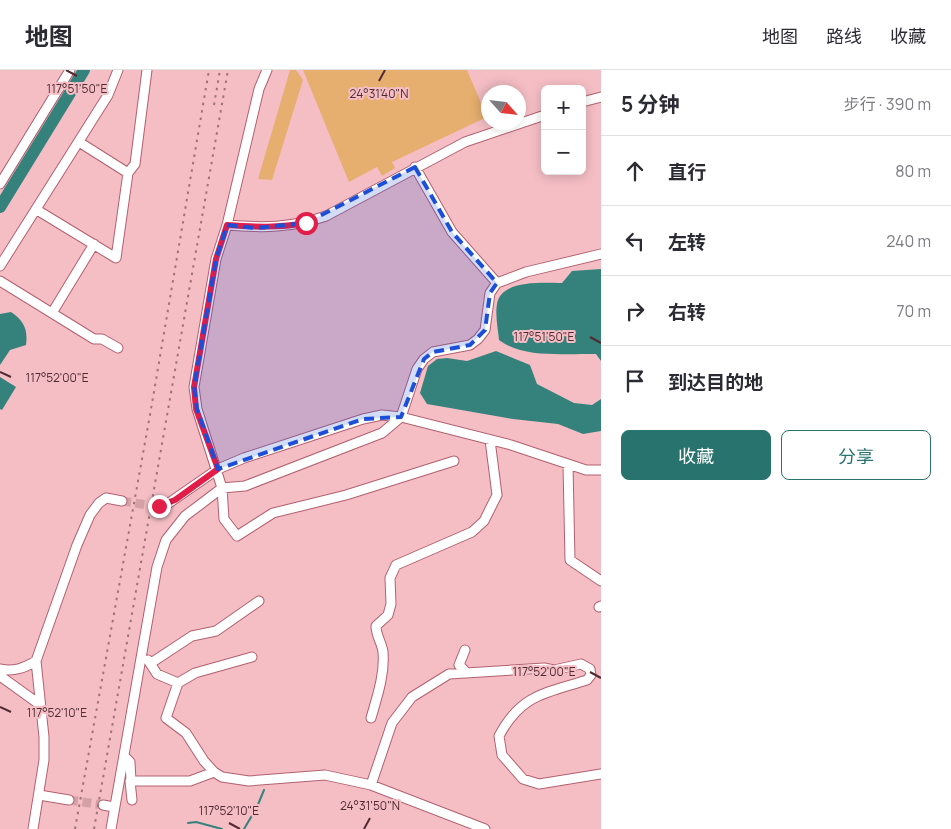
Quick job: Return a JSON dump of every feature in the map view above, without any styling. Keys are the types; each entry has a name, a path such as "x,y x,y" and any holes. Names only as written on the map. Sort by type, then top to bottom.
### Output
{"street":[{"path":"0,184 70,70"},
{"path":"0,266 108,95 118,70"},
{"path":"37,210 116,258 128,173 135,164 147,70"},
{"path":"267,70 259,89 227,225 216,259 194,387 196,409 218,469 222,488 224,518 237,536 274,513 346,495 454,461"},
{"path":"586,101 601,96"},
{"path":"227,225 256,228 287,227 306,223 326,216 465,142 541,116"},
{"path":"79,142 128,173"},
{"path":"416,167 452,232 497,283"},
{"path":"52,313 94,244"},
{"path":"111,829 157,567 166,540 185,516 222,488 245,486 382,433 401,417 417,369 424,359 433,352 470,345 485,330 490,293 497,283 520,274 601,254"},
{"path":"0,281 94,338 102,339 118,348"},
{"path":"154,506 166,505 218,469 244,458 363,419 382,415 401,417 490,440 586,470 601,470"},
{"path":"371,718 384,666 383,649 376,634 376,626 388,615 392,604 390,578 396,565 472,532 484,521 497,495 490,440"},
{"path":"568,465 570,560 601,581"},
{"path":"33,829 39,795 44,737 39,704 36,661 77,545 90,515 99,503 106,498 122,501"},
{"path":"151,663 192,636 216,631 259,600"},
{"path":"465,650 459,665 466,672"},
{"path":"142,655 151,663 157,674 178,683"},
{"path":"252,658 195,673 178,683 166,718 186,733 214,772 222,777 249,781 325,775 371,785 485,829"},
{"path":"0,669 8,671 22,668 36,661"},
{"path":"371,785 392,723 412,697 449,674 544,668 554,670 581,664 587,665 591,675 587,680 534,696 520,707 499,736 502,755 523,778 539,784 601,774"},
{"path":"0,676 39,704"},
{"path":"124,756 130,762 131,781 190,781 214,772"},
{"path":"130,781 132,800"},
{"path":"39,795 69,800"},
{"path":"103,805 114,807"}],"highlighted area":[{"path":"415,167 452,232 497,283 490,293 485,330 470,345 433,352 424,359 401,417 363,419 218,469 197,409 194,387 216,259 227,225 256,228 306,223"}],"shaded area":[{"path":"290,70 296,70 303,80 272,180 258,179"},
{"path":"303,70 467,70 481,103 481,120 392,162 395,168 382,176 377,167 349,182"}],"water":[{"path":"601,269 601,361 596,354 533,353 509,346 499,340 496,317 497,304 500,296 506,290 524,284 562,283 572,271"},
{"path":"11,312 19,319 26,330 26,345 10,350 0,365 0,314"},
{"path":"496,351 530,365 537,384 574,403 592,405 601,399 601,431 583,434 558,424 513,419 427,404 420,393 428,366 437,359 447,358 467,361"},
{"path":"0,377 16,387 2,410 0,409"}],"waterway":[{"path":"0,207 84,70"},
{"path":"244,829 257,807 264,790"},
{"path":"188,823 196,822 222,829"}],"tunnel":[{"path":"122,501 154,506"},
{"path":"69,800 103,805"}],"railway":[{"path":"75,829 150,415 209,70"},
{"path":"214,105 220,70"},
{"path":"94,829 228,70"}],"route":[{"path":"159,506 166,505 175,500 218,469 196,409 194,387 216,259 227,225 256,228 287,227 306,223"}]}
